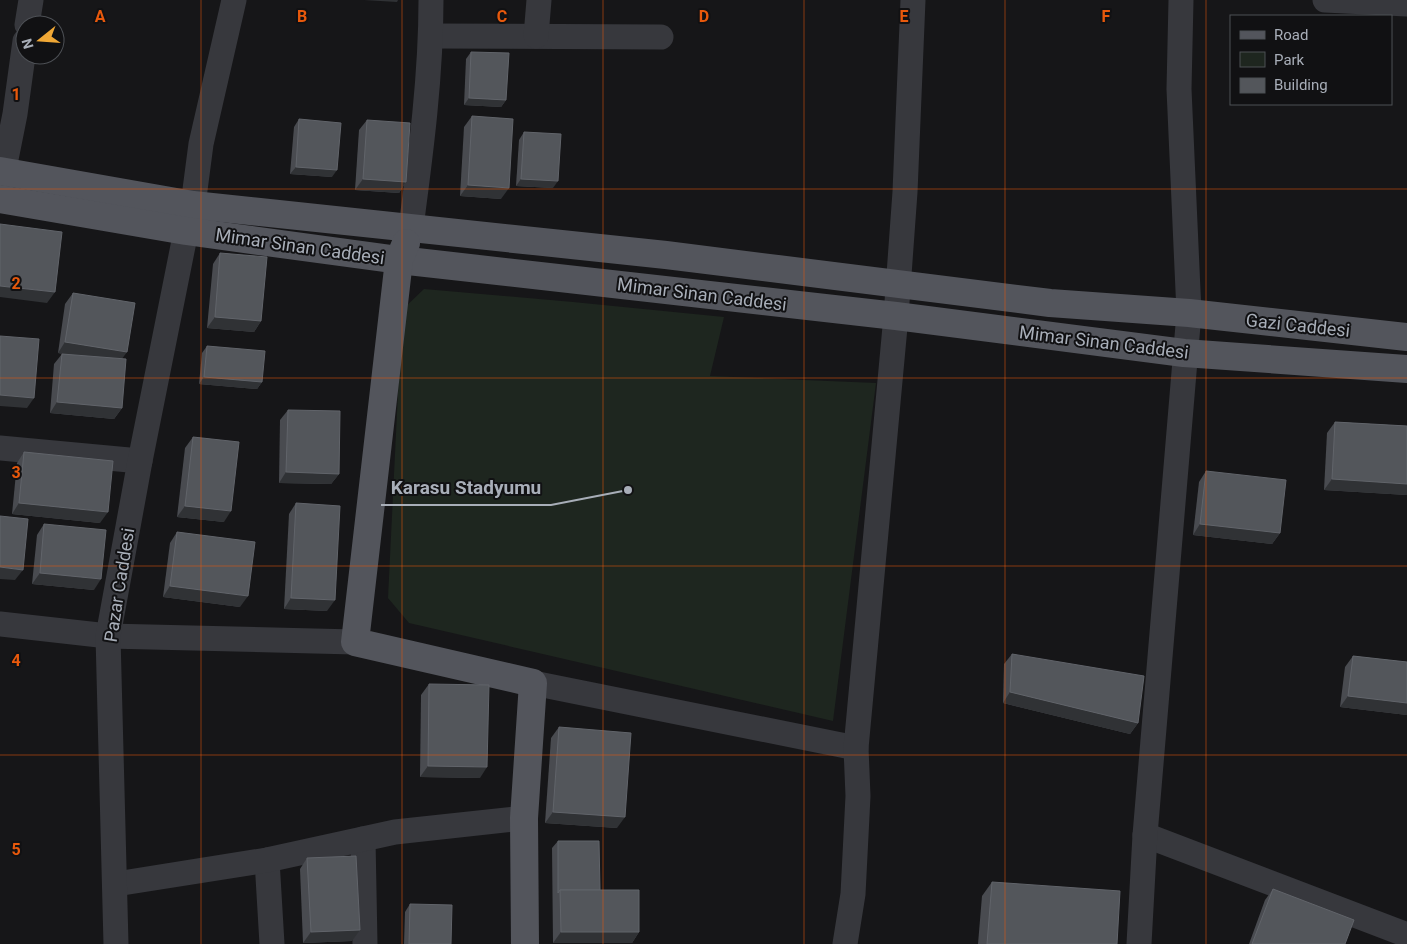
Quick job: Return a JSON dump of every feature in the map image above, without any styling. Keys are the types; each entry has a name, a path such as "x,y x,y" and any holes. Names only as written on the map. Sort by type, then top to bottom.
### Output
{"main road":[{"name":"Mimar Sinan Caddesi","path":"1,178 193,205 666,255 1050,303 1189,314"},
{"name":"Mimar Sinan Caddesi","path":"0,200 186,231 399,260 896,316 1184,353 1407,369"},
{"path":"411,227 399,260 355,642 533,683 524,818 525,944"},
{"name":"Gazi Caddesi","path":"1189,314 1407,337"}],"street":[{"path":"29,15 31,0"},
{"name":"Pazar Caddesi","path":"116,944 116,884 108,636 140,460 186,231 193,205 201,144 234,0"},
{"path":"411,227 425,120 431,36 431,0"},
{"path":"536,36 539,0"},
{"path":"845,944 853,894 858,805 856,748 896,316 905,192 913,0"},
{"path":"1139,944 1145,834 1184,353 1189,314 1179,89 1181,0"},
{"path":"1325,0 1407,4"},
{"path":"431,36 661,37"},
{"path":"1,178 15,114 22,65"},
{"path":"0,448 140,460"},
{"path":"0,624 108,636 355,642"},
{"path":"533,683 856,748"},
{"path":"116,884 267,860 395,832 524,818"},
{"path":"1145,834 1407,935"},
{"path":"363,839 365,944"},
{"path":"267,860 272,944"}],"green space":[{"path":"424,289 724,317 710,376 876,383 833,721 409,623 388,598 402,310"}],"building":[{"path":"471,52 509,53 506,100 469,98"},
{"path":"472,116 513,119 509,188 468,185"},
{"path":"299,119 341,123 337,170 296,167"},
{"path":"367,120 410,123 406,182 363,179"},
{"path":"524,132 561,134 558,181 521,179"},
{"path":"0,224 62,232 55,292 0,286"},
{"path":"220,253 267,257 261,321 215,317"},
{"path":"73,293 135,303 127,352 65,342"},
{"path":"0,336 39,339 34,398 0,395"},
{"path":"207,346 265,351 262,382 204,377"},
{"path":"62,354 126,359 122,408 57,402"},
{"path":"288,410 340,411 339,474 286,472"},
{"path":"1335,422 1407,426 1407,484 1332,479"},
{"path":"193,437 239,442 231,511 185,506"},
{"path":"24,452 113,461 108,512 19,503"},
{"path":"1206,471 1286,480 1280,533 1200,524"},
{"path":"296,503 340,506 335,600 291,598"},
{"path":"0,516 28,519 23,570 0,567"},
{"path":"44,524 106,530 101,579 40,573"},
{"path":"177,532 255,542 248,596 170,586"},
{"path":"1012,654 1144,676 1138,723 1010,692"},
{"path":"1353,656 1407,662 1407,703 1348,696"},
{"path":"429,684 489,685 487,767 428,766"},
{"path":"559,727 631,733 625,817 553,812"},
{"path":"558,841 599,841 600,890 560,890 558,893"},
{"path":"356,856 360,930 311,932 307,858"},
{"path":"992,882 1120,891 1117,944 987,944"},
{"path":"1273,889 1354,920 1345,944 1252,944"},
{"path":"560,890 639,890 639,932 561,932"},
{"path":"410,904 452,905 451,944 409,944"}],"place":[{"name":"Karasu Stadyumu","path":"628,490"}]}
